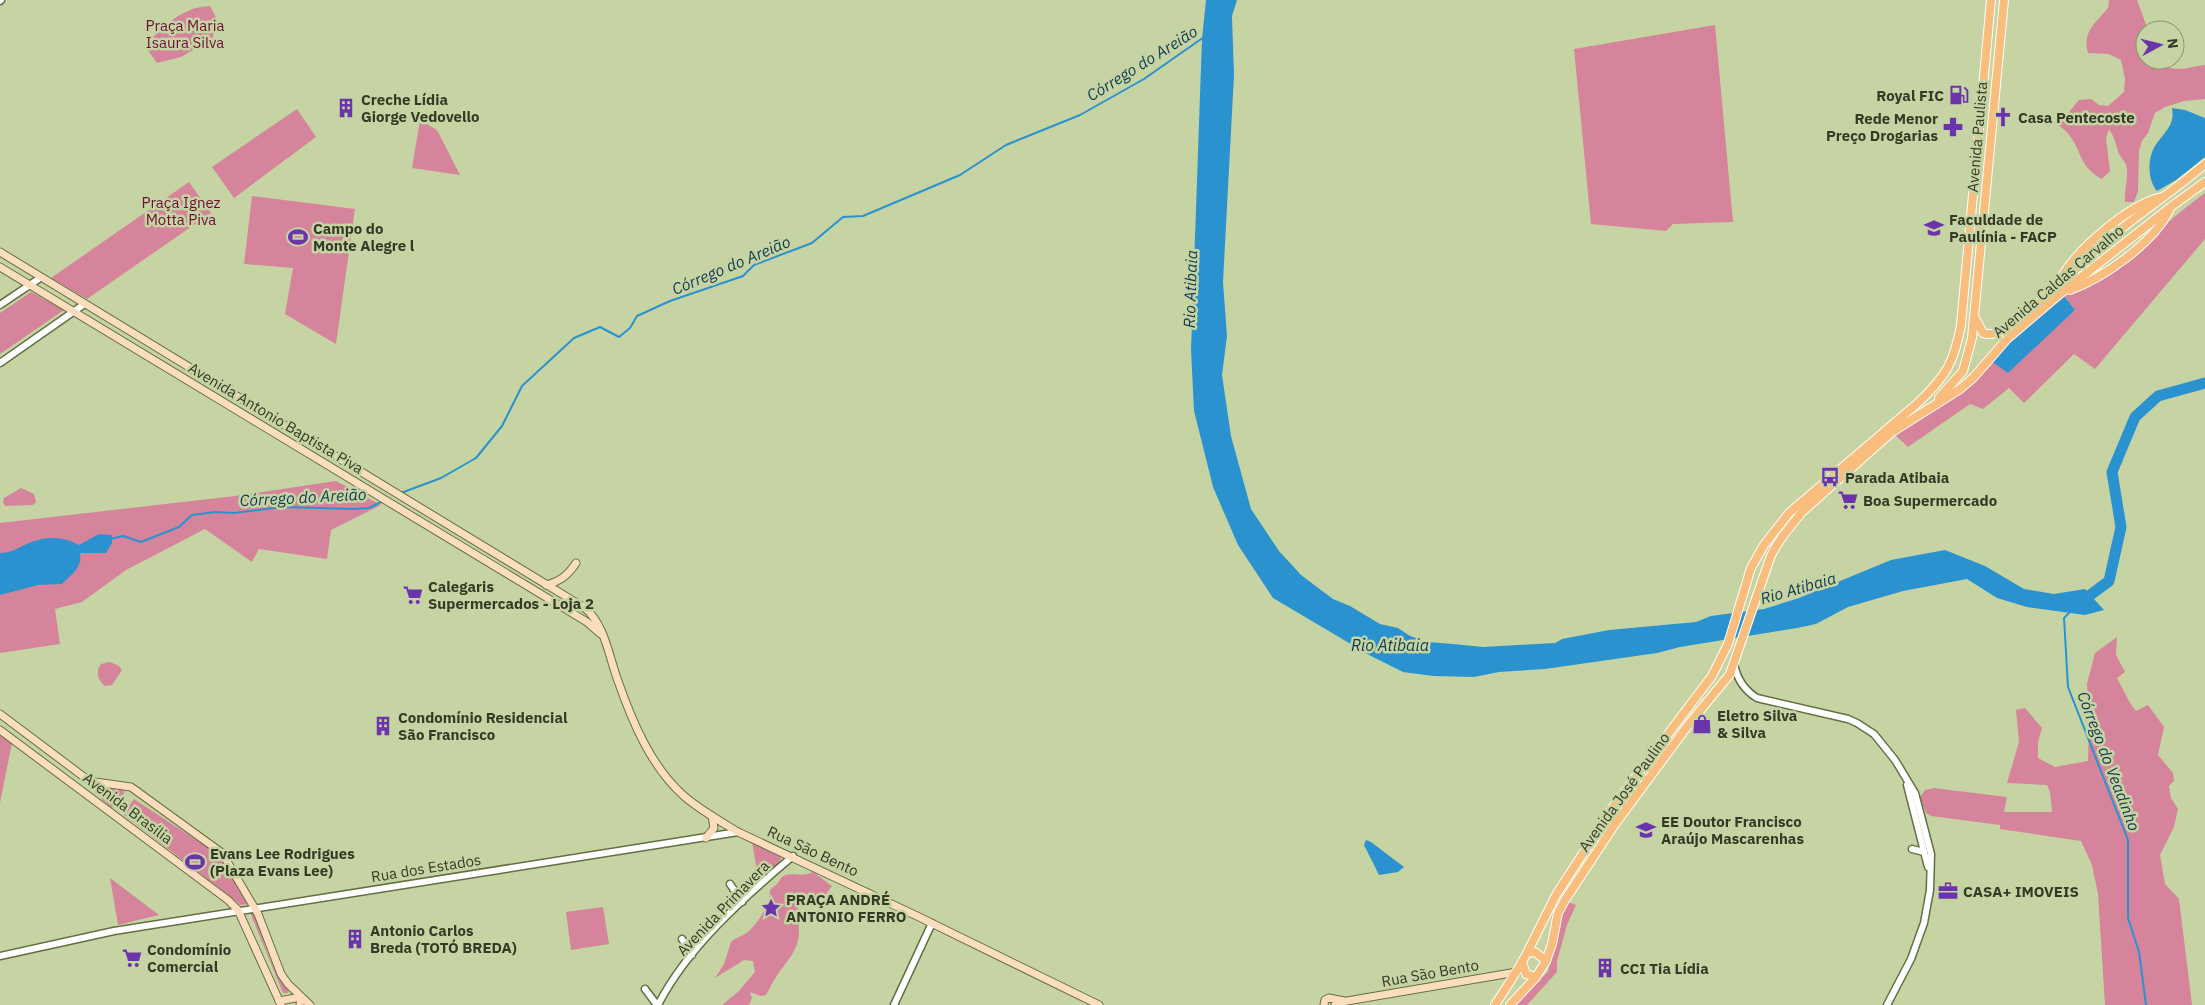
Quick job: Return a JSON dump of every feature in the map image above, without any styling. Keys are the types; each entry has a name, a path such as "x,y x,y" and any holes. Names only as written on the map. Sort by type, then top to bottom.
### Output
{"main road":[{"name":"Avenida Paulista","path":"1743,596 1752,568 1761,550 1789,513 1936,386 1948,370 1958,341 1966,281 1991,0"},
{"name":"Avenida Paulista","path":"1926,409 1944,393 1963,370 1972,338 2004,0"},
{"name":"Avenida Caldas Carvalho","path":"1739,647 1770,558 1778,541 1802,512 1892,432 1960,389 1973,378 2007,339 2059,291 2078,266 2116,233 2205,164"},
{"name":"Avenida Caldas Carvalho","path":"1975,318 1984,333 1989,335 1999,332 2125,243 2205,182"},
{"path":"2059,291 2066,269 2090,242 2151,199 2165,196"},
{"path":"2059,291 2100,277 2150,237 2172,206"},
{"path":"2116,233 2125,243"},
{"name":"Avenida Antonio Baptista Piva","path":"0,252 588,610"},
{"name":"Avenida Antonio Baptista Piva","path":"0,267 589,623 603,635"},
{"path":"371,491 376,481"},
{"path":"459,544 466,535"},
{"path":"546,585 564,578 576,563"},
{"name":"Avenida José Paulino","path":"1527,953 1556,895 1608,814 1712,676 1728,644 1743,596"},
{"name":"Rua São Bento","path":"588,610 596,620 603,635 638,730 656,763 684,796 738,832 932,923 1099,1005"},
{"name":"Avenida José Paulino","path":"1546,961 1552,944 1558,913 1565,900 1615,824 1689,724 1730,674 1739,647"},
{"name":"Avenida Brasília","path":"0,714 84,777 95,782 131,788 222,853 254,908"},
{"name":"Avenida Brasília","path":"0,730 238,910"},
{"path":"706,838 714,828 712,816"},
{"path":"254,908 281,974 310,1005"},
{"path":"238,910 280,1003 301,997"},
{"path":"1495,1005 1527,953 1535,952 1546,961 1536,977 1510,1005"},
{"path":"1522,962 1526,974"},
{"path":"1517,972 1536,977"},
{"name":"Rua São Bento","path":"1322,1004 1329,998 1335,1003 1517,972"},
{"path":"300,1005 301,997"}],"street":[{"path":"0,305 40,278"},
{"path":"0,363 83,304"},
{"path":"1733,663 1738,678 1748,692 1757,698 1848,719 1874,734 1895,760 1915,794 1924,821 1931,854 1930,890 1924,922 1911,959 1887,1005"},
{"path":"1907,783 1930,871"},
{"path":"1915,817 1924,821"},
{"name":"Rua dos Estados","path":"0,956 97,934 238,910 738,832"},
{"path":"1912,849 1924,852"},
{"name":"Avenida Primavera","path":"658,1005 668,985 692,955 742,902 792,856"},
{"path":"730,884 742,902"},
{"path":"894,1005 932,923"},
{"path":"682,939 692,955"},
{"path":"646,989 658,1005"}],"green space":[{"path":"2109,0 2137,0 2144,20 2135,20 2135,70 2185,70 2185,68 2205,65 2205,99 2184,101 2165,107 2155,113 2148,133 2142,141 2139,150 2138,191 2134,202 2125,202 2127,167 2109,129 2106,138 2110,171 2102,179 2087,167 2072,139 2058,125 2079,100 2091,99 2099,105 2108,106 2124,92 2125,79 2121,60 2109,54 2088,53 2087,39 2091,28 2108,8"},
{"name":"Praça Maria Isaura Silva","path":"210,6 218,21 212,39 181,57 157,63 145,46 166,25 182,14 200,7"},
{"path":"1715,25 1733,222 1673,224 1666,231 1591,224 1574,49"},
{"path":"297,109 316,137 234,198 212,167"},
{"path":"420,120 437,130 460,175 412,168"},
{"name":"Praça Ignez Motta Piva","path":"189,182 211,213 87,299 51,278"},
{"path":"2205,193 2205,239 2095,369 2074,354 2024,403 2009,388 1983,409 1970,404 1908,447 1892,432 1945,398 1991,361 2008,372 2075,310 2064,296 2102,276"},
{"path":"252,196 355,209 336,344 285,314 293,268 244,264"},
{"path":"31,292 64,310 0,354 0,313"},
{"path":"336,481 381,505 331,530 327,559 259,549 252,562 205,529 126,570 82,602 55,609 60,644 0,653 0,523 235,496"},
{"path":"21,488 34,494 36,502 33,505 5,506 4,498"},
{"path":"2117,637 2116,655 2125,672 2117,678 2130,703 2136,711 2148,705 2164,727 2158,755 2173,773 2174,781 2169,786 2171,798 2178,809 2174,827 2160,855 2165,884 2179,899 2192,1005 2105,1005 2098,894 2092,865 2081,841 2000,829 2000,825 1931,816 1926,813 1920,797 1925,790 1934,788 2007,797 2004,812 2052,812 2050,792 2047,785 2007,783 2019,742 2016,710 2025,708 2042,728 2038,742 2038,758 2055,767 2088,761 2087,684 2095,653"},
{"path":"110,662 119,666 122,670 112,685 105,686 99,679 98,670 101,664"},
{"path":"0,734 12,743 0,803"},
{"path":"107,788 119,788 125,792 112,808 101,799 102,793"},
{"path":"134,799 219,855 247,904 241,905 123,814"},
{"path":"752,842 781,856 781,859 773,868 758,877"},
{"path":"813,872 832,886 820,902 809,895 800,902 798,906 799,933 797,945 766,995 761,996 750,992 752,998 749,1005 722,1005 739,991 755,972 753,961 744,960 715,978 724,964 731,942 754,926 766,908 770,890 782,877"},
{"path":"110,878 159,915 118,925"},
{"path":"1568,902 1576,905 1567,925 1557,961 1557,972 1527,1005 1512,1005 1548,972 1561,914"},
{"path":"603,907 609,944 571,950 566,912"},
{"path":"249,910 253,911 272,963 282,982 289,990 288,993 283,993"}],"water":[{"name":"Rio Atibaia","path":"1206,0 1237,0 1232,16 1234,75 1223,282 1227,336 1222,375 1231,436 1251,509 1279,551 1301,575 1333,599 1350,606 1380,624 1398,628 1410,636 1428,642 1483,647 1555,643 1562,639 1609,630 1696,622 1711,616 1764,609 1799,598 1891,560 1945,550 1985,566 2024,589 2054,594 2085,589 2104,610 2085,615 2027,607 1997,598 1967,579 1903,591 1848,607 1816,624 1797,628 1680,647 1657,653 1545,669 1499,672 1474,677 1433,676 1403,672 1371,656 1273,598 1238,545 1213,487 1194,411 1191,350 1202,39"},
{"path":"2172,108 2185,110 2205,118 2205,157 2176,180 2157,191 2150,174 2151,154 2171,123"},
{"path":"2064,296 2075,310 2008,373 1991,361 2016,335"},
{"path":"99,534 112,535 112,543 106,553 80,553 78,567 62,584 38,585 0,595 0,553 12,551 29,543 48,538 67,540 79,545"},
{"path":"1366,840 1404,867 1398,872 1379,875 1364,845"}],"waterway":[{"name":"Córrego do Areião","path":"401,493 441,478 476,458 502,426 522,386 574,338 600,327 619,337 630,328 637,316 670,301 743,276 754,265 812,243 843,217 863,216 960,175 1006,145 1080,115 1144,79 1204,37"},
{"name":"Rio Atibaia","path":"2075,599 2089,596 2109,581 2121,527 2112,472 2135,417 2158,396 2205,383"},
{"name":"Córrego do Areião","path":"110,539 123,536 141,542 179,527 192,515 215,512 234,513 282,507 369,508 383,501"},
{"name":"Córrego do Veadinho","path":"2070,612 2064,618 2068,687 2128,840 2128,918 2139,952 2146,1005"}],"place":[{"name":"Royal FIC","path":"1959,95"},
{"name":"Creche Lídia Giorge Vedovello","path":"346,108"},
{"name":"Casa Pentecoste","path":"2003,117"},
{"name":"Rede Menor Preço Drogarias","path":"1953,127"},
{"name":"Faculdade de Paulínia - FACP","path":"1934,228"},
{"name":"Campo do Monte Alegre l","path":"298,237"},
{"name":"Parada Atibaia","path":"1830,477"},
{"name":"Boa Supermercado","path":"1848,500"},
{"name":"Calegaris Supermercados - Loja 2","path":"413,595"},
{"name":"Eletro Silva & Silva","path":"1702,724"},
{"name":"Condomínio Residencial São Francisco","path":"383,726"},
{"name":"EE Doutor Francisco Araújo Mascarenhas","path":"1646,830"},
{"name":"Evans Lee Rodrigues (Plaza Evans Lee)","path":"195,862"},
{"name":"CASA+ IMOVEIS","path":"1948,891"},
{"name":"PRAÇA ANDRÉ ANTONIO FERRO","path":"771,908"},
{"name":"Antonio Carlos Breda (TOTÓ BREDA)","path":"355,939"},
{"name":"Condomínio Comercial","path":"132,958"},
{"name":"CCI Tia Lídia","path":"1605,968"}]}
